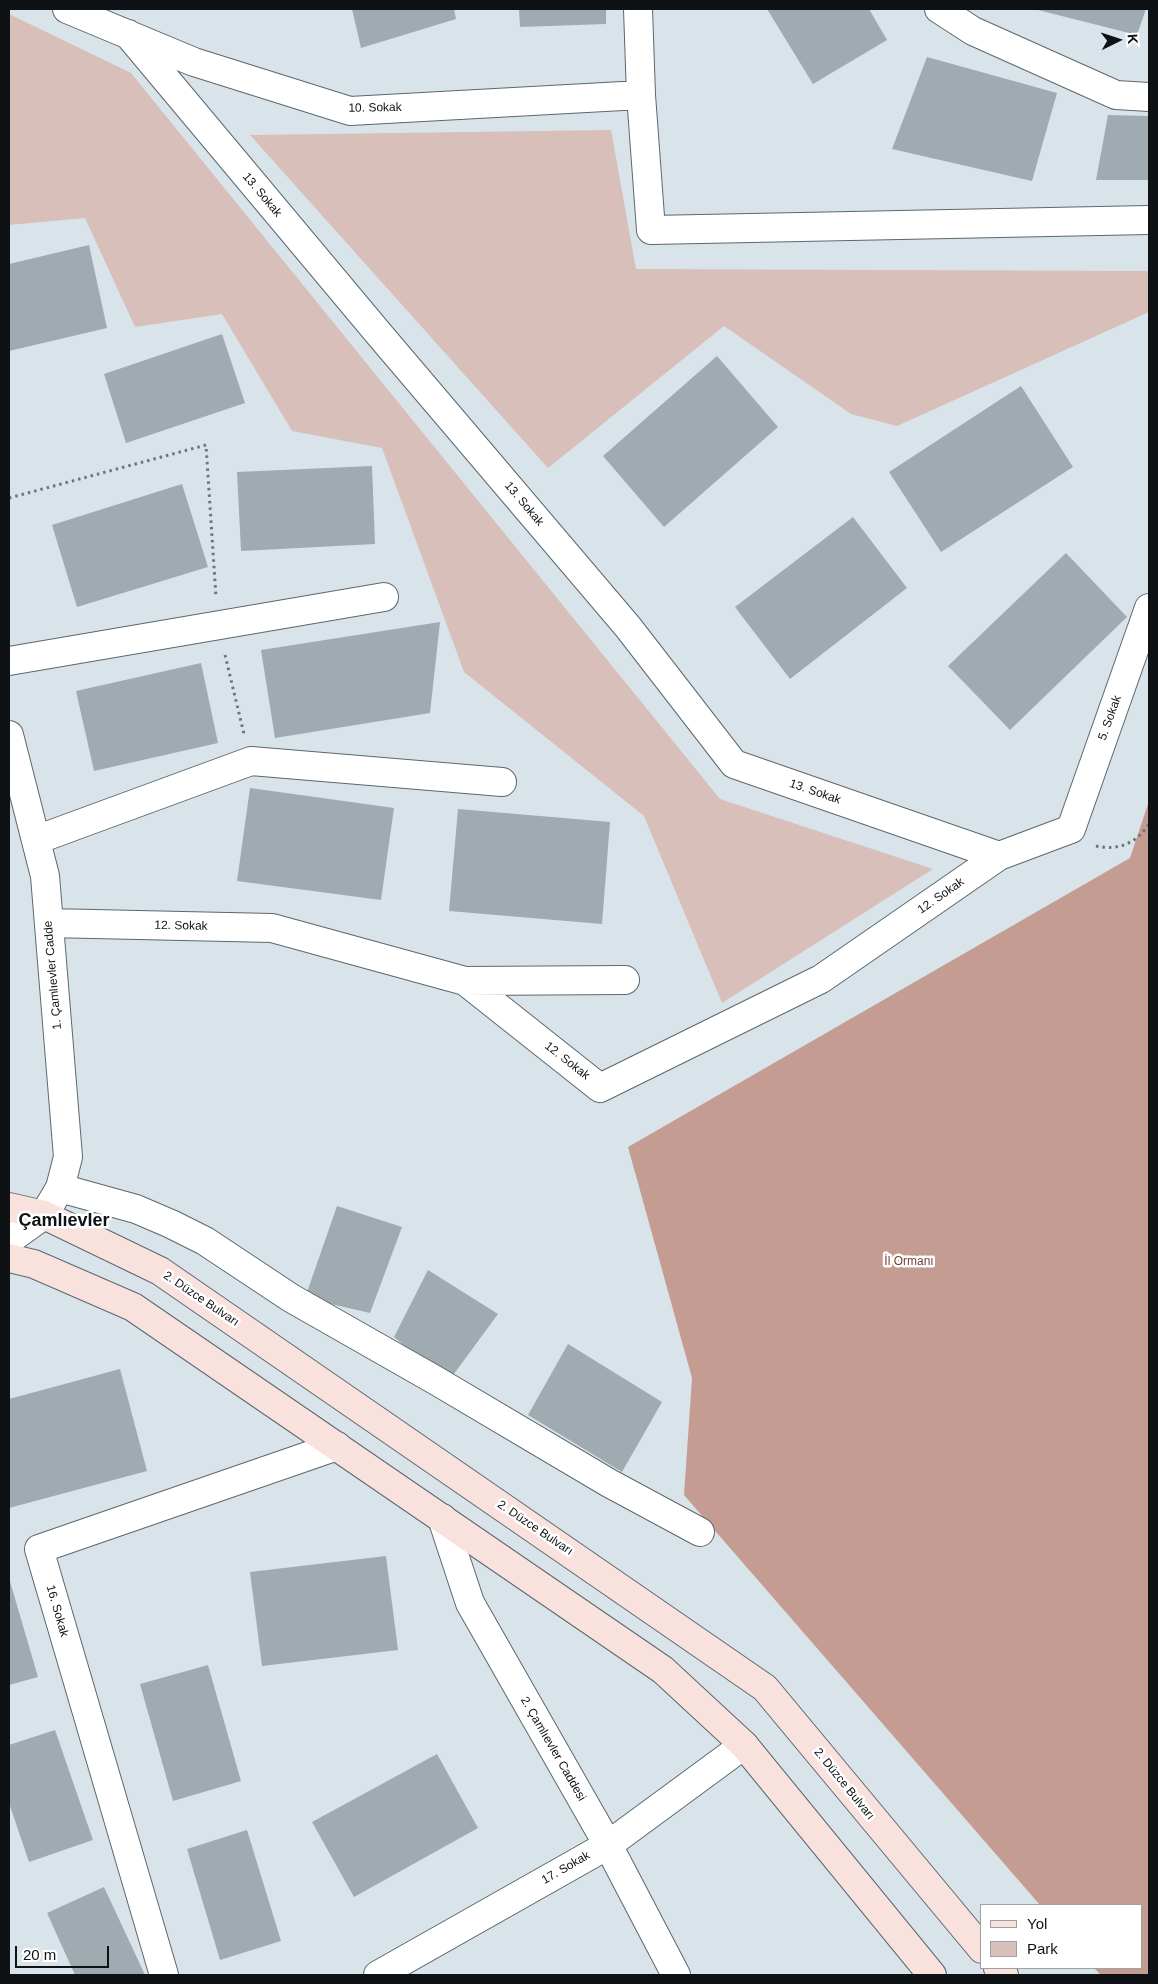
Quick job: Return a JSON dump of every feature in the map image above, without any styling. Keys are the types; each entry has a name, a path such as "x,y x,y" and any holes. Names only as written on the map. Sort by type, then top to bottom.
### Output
{"street":[{"name":"10. Sokak","path":"67,9 194,62 350,111 641,95"},
{"path":"638,9 641,95 651,230 1149,220"},
{"path":"939,9 973,31 1116,95 1149,97"},
{"name":"13. Sokak","path":"128,34 628,627 734,764 999,856"},
{"path":"9,661 384,597"},
{"name":"5. Sokak","path":"1071,828 1149,608"},
{"name":"1. Çamlıevler Cadde","path":"9,735 45,876 68,1157 60,1188 44,1214"},
{"path":"36,840 251,761 502,782"},
{"name":"12. Sokak","path":"49,922 272,928 465,981 600,1088 822,979 999,856 1071,828"},
{"path":"465,981 625,980"},
{"path":"60,1188 136,1209 205,1241 291,1298 609,1483 700,1532"},
{"name":"2. Düzce Bulvarı","path":"9,1207 44,1214 160,1271 765,1688 980,1947"},
{"path":"9,1240 44,1214"},
{"path":"9,1258 34,1264 133,1307 662,1670 744,1745 932,1975"},
{"name":"16. Sokak","path":"164,1975 39,1549 337,1446"},
{"name":"2. Çamlıevler Caddesi","path":"442,1518 470,1603 608,1845 676,1975"},
{"name":"17. Sokak","path":"378,1975 608,1845 744,1745"}],"path":[{"path":"9,498 206,445 218,626 251,761"},
{"path":"1071,828 1093,846 1106,848 1119,847 1130,843 1149,824"}],"green space":[{"path":"9,14 131,73 720,799 933,869 722,1003 644,816 464,672 382,448 292,431 222,314 135,327 85,218 9,225"},
{"path":"611,130 636,269 1149,271 1149,312 897,426 851,414 724,326 548,468 250,135"},
{"name":"İl Ormanı","path":"1149,801 1149,1975 1101,1975 1095,1969 1143,1969 1143,1904 1039,1904 684,1495 692,1378 628,1147 1130,858"}],"building":[{"path":"352,9 454,9 456,19 361,48"},
{"path":"519,9 606,9 606,24 520,27"},
{"path":"767,9 869,9 887,40 813,84"},
{"path":"1034,9 1146,9 1137,35"},
{"path":"927,57 1057,93 1032,181 892,149"},
{"path":"1108,115 1149,116 1149,180 1096,180"},
{"path":"89,245 107,328 9,351 9,264"},
{"path":"222,334 245,403 126,443 104,374"},
{"path":"717,356 778,427 664,527 603,456"},
{"path":"1021,386 1073,467 941,552 889,472"},
{"path":"372,466 375,544 241,551 237,472"},
{"path":"182,484 208,567 77,607 52,525"},
{"path":"853,517 907,588 790,679 735,607"},
{"path":"1066,553 1127,617 1010,730 948,666"},
{"path":"440,622 430,713 275,738 261,650"},
{"path":"201,663 218,743 94,771 76,691"},
{"path":"250,788 394,808 381,900 237,881"},
{"path":"458,809 610,822 602,924 449,911"},
{"path":"337,1206 402,1227 370,1313 305,1298"},
{"path":"428,1270 498,1314 448,1382 394,1337"},
{"path":"568,1344 662,1402 622,1472 528,1415"},
{"path":"120,1369 147,1471 9,1508 9,1399"},
{"path":"386,1556 398,1650 262,1666 250,1572"},
{"path":"9,1578 38,1677 9,1685"},
{"path":"208,1665 241,1781 173,1801 140,1684"},
{"path":"55,1730 93,1840 29,1862 9,1803 9,1745"},
{"path":"437,1754 478,1828 354,1897 312,1822"},
{"path":"247,1830 281,1941 220,1960 187,1849"},
{"path":"104,1887 145,1975 75,1975 47,1913"}],"district":[{"name":"Çamlıevler","path":"64,1221"}]}
